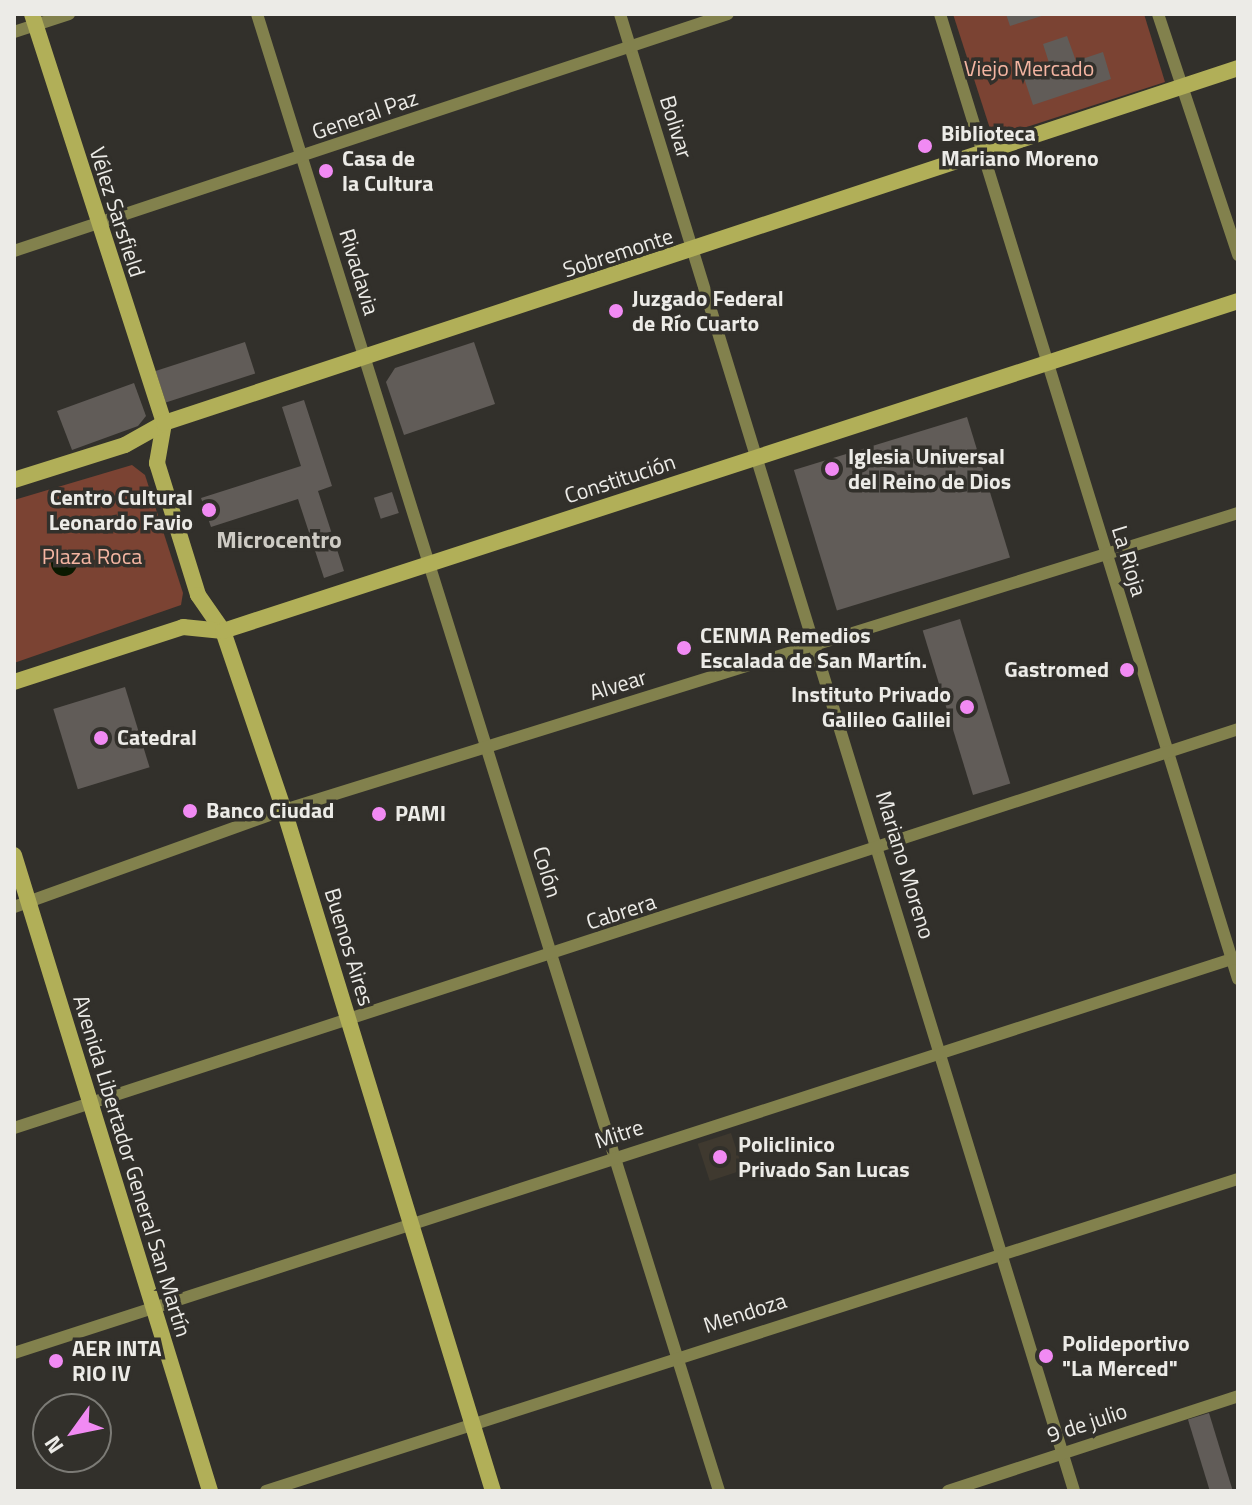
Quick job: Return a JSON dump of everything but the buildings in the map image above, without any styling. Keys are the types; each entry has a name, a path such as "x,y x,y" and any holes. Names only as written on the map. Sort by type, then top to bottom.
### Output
{"main road":[{"name":"Vélez Sarsfield","path":"34,20 97,224 164,423"},
{"name":"Sobremonte","path":"14,480 125,445 164,423 693,252 1238,68"},
{"name":"Constitución","path":"14,682 183,627 223,631 1238,301"},
{"name":"Buenos Aires","path":"164,423 157,463 198,595 223,631 284,810 493,1491"},
{"name":"Avenida Libertador General San Martín","path":"14,855 21,905 154,1308 210,1491"}],"street":[{"path":"14,32 34,20 69,14"},
{"name":"Rivadavia","path":"257,14 364,358"},
{"name":"Bolivar","path":"620,14 693,252"},
{"name":"General Paz","path":"14,251 728,14"},
{"name":"La Rioja","path":"940,14 1167,752 1235,958 1238,979"},
{"path":"1158,14 1238,255"},
{"name":"Mariano Moreno","path":"693,252 817,644 1074,1491"},
{"name":"Colón","path":"364,358 719,1491"},
{"name":"Alvear","path":"21,905 284,810 1238,513"},
{"name":"Cabrera","path":"14,1128 879,850 1238,729"},
{"name":"Mitre","path":"14,1353 615,1156 1235,958"},
{"name":"Mendoza","path":"266,1491 1001,1252 1238,1179"},
{"name":"9 de julio","path":"948,1491 1238,1396"}],"shaded area":[{"path":"64,550 74,553 77,563 74,573 64,576 54,573 51,563 54,553"},
{"name":"Policlinico Privado San Lucas","path":"731,1133 743,1170 710,1181 698,1144"}],"green space":[{"name":"Viejo Mercado","path":"953,14 1144,14 1165,82 993,138"},
{"name":"Plaza Roca","path":"132,465 145,475 183,593 181,605 14,663 14,500"}],"place":[{"name":"Biblioteca Mariano Moreno","path":"925,146"},
{"name":"Casa de la Cultura","path":"326,171"},
{"name":"Juzgado Federal de Río Cuarto","path":"616,311"},
{"name":"Iglesia Universal del Reino de Dios","path":"832,469"},
{"name":"Centro Cultural Leonardo Favio","path":"209,510"},
{"name":"CENMA Remedios Escalada de San Martín.","path":"684,648"},
{"name":"Gastromed","path":"1127,670"},
{"name":"Instituto Privado Galileo Galilei","path":"967,707"},
{"name":"Catedral","path":"101,738"},
{"name":"Banco Ciudad","path":"190,811"},
{"name":"PAMI","path":"379,814"},
{"name":"Policlinico Privado San Lucas","path":"720,1157"},
{"name":"Polideportivo \"La Merced\"","path":"1046,1356"},
{"name":"AER INTA RIO IV","path":"56,1361"}],"district":[{"name":"Microcentro","path":"279,540"}]}
